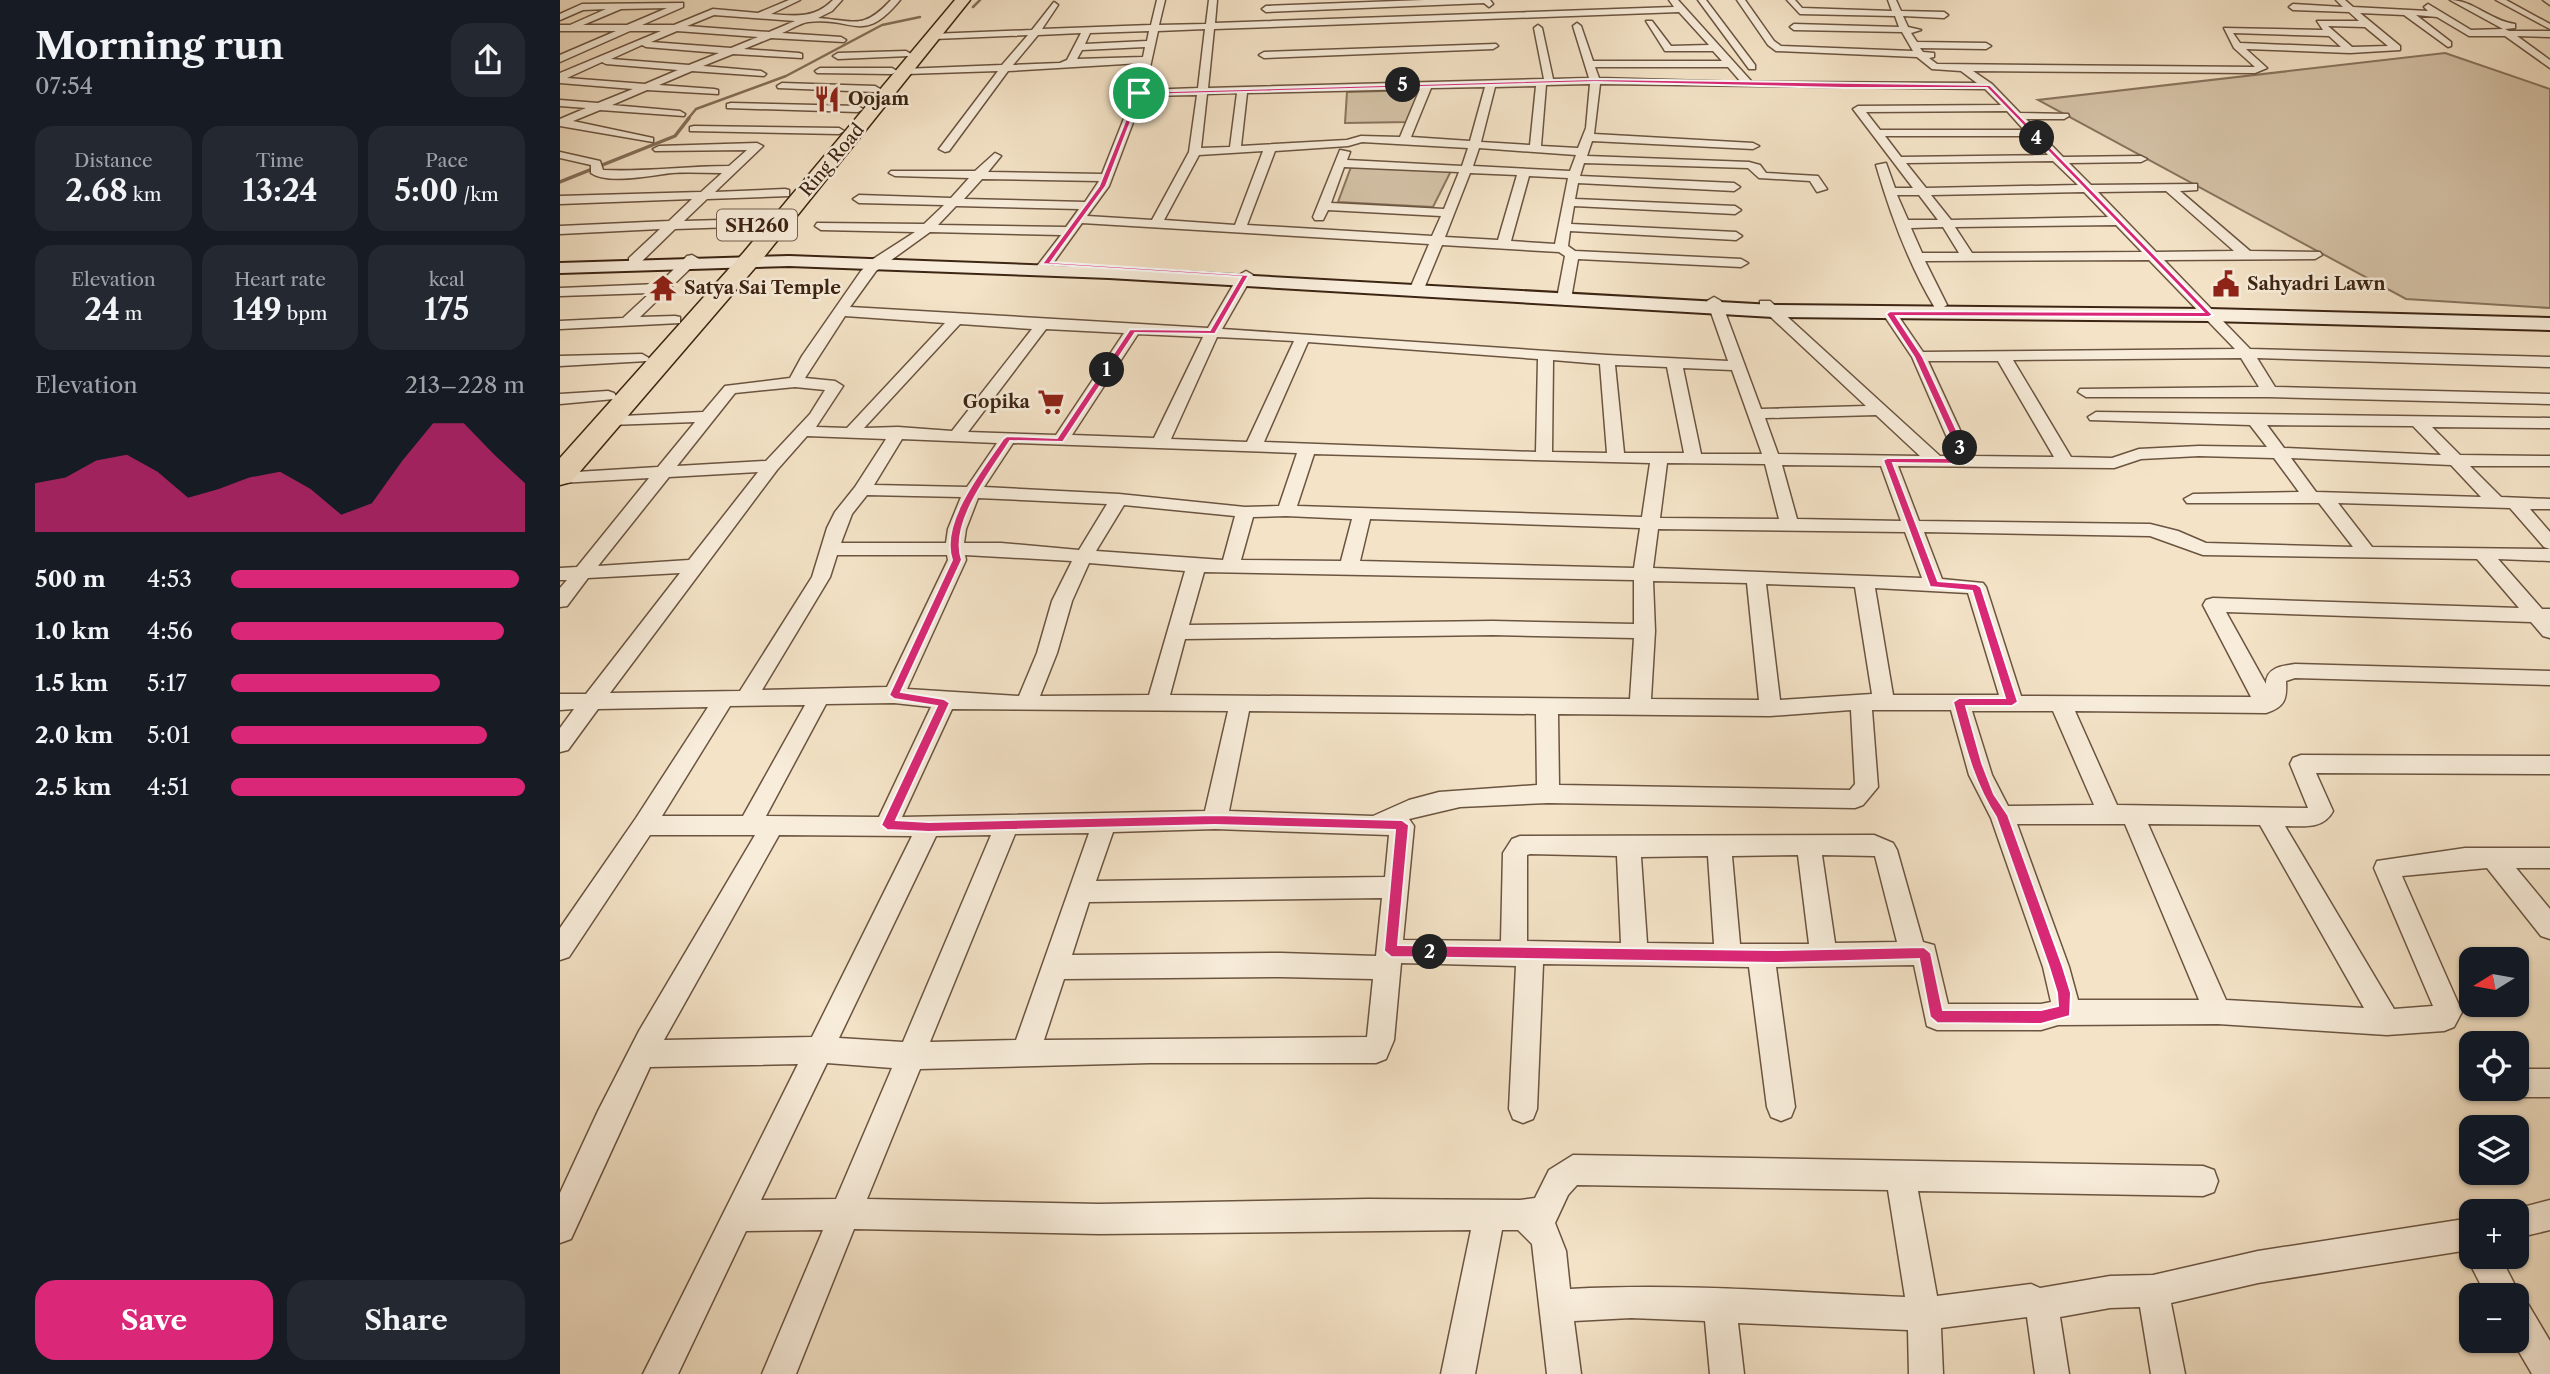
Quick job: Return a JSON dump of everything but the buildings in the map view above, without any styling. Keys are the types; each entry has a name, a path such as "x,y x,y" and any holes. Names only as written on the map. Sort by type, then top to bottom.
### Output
{"highway":[{"name":"Ring Road","path":"560,448 609,408 751,259 914,53 951,0"},
{"name":"Ring Road","path":"560,477 642,358 675,320 751,259 759,223 828,139 963,0"}],"street":[{"path":"560,14 596,0"},
{"path":"759,16 796,0"},
{"path":"561,122 806,20 829,9 838,0"},
{"path":"713,12 872,23 896,0"},
{"path":"1043,267 1106,178 1139,93 1161,0"},
{"path":"1156,224 1195,152 1213,0"},
{"path":"1263,66 1266,5 1486,0 1491,16 1490,38 1497,58"},
{"path":"1630,0 1668,50"},
{"path":"1673,0 1749,85"},
{"path":"1702,0 1733,43 1751,59 1767,85"},
{"path":"1741,0 1771,43 1779,50 1987,51"},
{"path":"1791,0 1800,11 1944,15"},
{"path":"1892,0 1905,30 1918,50 1936,67"},
{"path":"2238,46 2350,50 2397,48 2340,0"},
{"path":"2417,0 2469,33 2550,29"},
{"path":"2454,0 2504,30 2550,65"},
{"path":"2500,0 2550,29"},
{"path":"1386,2 1393,62"},
{"path":"1489,4 1499,4"},
{"path":"560,59 680,5"},
{"path":"582,7 692,5"},
{"path":"560,78 731,5 705,5"},
{"path":"945,149 1054,5"},
{"path":"563,30 620,6"},
{"path":"2293,7 2440,14"},
{"path":"820,71 1034,33 1681,9"},
{"path":"2406,12 2448,44"},
{"path":"1637,24 1649,23"},
{"path":"2350,50 2320,23 2367,24"},
{"path":"1566,297 1567,252 1564,227 1574,177 1587,137 1595,81 1577,26"},
{"path":"1564,27 1589,26"},
{"path":"1525,29 1551,27"},
{"path":"1794,27 1928,30"},
{"path":"563,30 677,28 841,40"},
{"path":"1535,149 1545,82 1538,28"},
{"path":"1911,67 2262,68 2238,46 2227,30 2331,33"},
{"path":"1071,62 1087,31"},
{"path":"1264,46 1337,53 1390,41 1445,48 1490,38"},
{"path":"1794,42 1918,50"},
{"path":"1654,50 1745,43"},
{"path":"1758,43 1771,43"},
{"path":"640,44 799,56"},
{"path":"1080,47 1150,44"},
{"path":"1445,48 1446,60"},
{"path":"1585,51 1599,50"},
{"path":"838,56 914,53 1005,68 1053,68 1071,62 1146,60"},
{"path":"1337,53 1337,64"},
{"path":"601,60 761,74"},
{"path":"1590,64 1732,64"},
{"path":"1963,68 1988,86 2248,355 2269,392"},
{"path":"1501,71 1505,83"},
{"path":"1844,76 1851,87"},
{"path":"560,78 645,88 713,92"},
{"path":"1139,93 1242,90 1262,84 1395,79 1427,85 1448,78 1492,83 1595,81 1851,87 1988,86"},
{"path":"560,97 596,83"},
{"path":"1417,288 1466,169 1492,83"},
{"path":"1404,140 1427,85"},
{"path":"782,86 876,89"},
{"path":"1235,150 1242,90"},
{"path":"560,103 680,114"},
{"path":"731,106 858,109"},
{"path":"1968,257 1946,222 1857,109 2012,112 2064,116"},
{"path":"561,122 649,140"},
{"path":"694,129 828,139"},
{"path":"1875,133 2032,133"},
{"path":"1587,137 1753,146"},
{"path":"1195,152 1348,144 1361,139 1404,140 1535,149 1580,155 1749,165 1756,167 1763,176 1814,178 1821,188"},
{"path":"1313,232 1348,144"},
{"path":"634,261 732,169 763,146 659,149"},
{"path":"1240,228 1270,148"},
{"path":"560,155 597,165 597,173 619,175 732,169"},
{"path":"795,382 809,356 859,283 880,261 903,247 954,200 995,156"},
{"path":"1898,160 2141,159"},
{"path":"1340,163 1524,172 1734,187"},
{"path":"1882,165 1890,192 1940,305"},
{"path":"1504,243 1524,172"},
{"path":"895,173 1106,178"},
{"path":"1890,192 2193,187"},
{"path":"2170,188 2246,255"},
{"path":"560,201 785,193"},
{"path":"859,199 1088,206"},
{"path":"1569,202 1735,211"},
{"path":"1323,206 1448,213"},
{"path":"1079,219 1504,243 1567,252 1741,263"},
{"path":"1905,224 2119,221"},
{"path":"560,230 759,223"},
{"path":"821,226 926,226 1070,231"},
{"path":"1564,227 1736,236"},
{"path":"1917,257 2315,255"},
{"path":"560,266 751,259 880,261 1043,267 1890,314 2423,310 2550,316"},
{"path":"560,266 634,261 690,262"},
{"path":"627,322 690,262"},
{"path":"1160,444 1212,333 1244,278"},
{"path":"560,292 663,288"},
{"path":"1715,305 1772,460 1790,525"},
{"path":"1769,308 1940,305 2205,310 2550,324"},
{"path":"1769,308 1934,460"},
{"path":"841,311 1133,330 1303,337 1606,360 1738,366"},
{"path":"1890,314 1919,357 1966,461"},
{"path":"560,325 675,320"},
{"path":"853,431 956,320"},
{"path":"958,434 1042,324"},
{"path":"1060,440 1133,330"},
{"path":"1254,445 1303,337"},
{"path":"1544,457 1546,355"},
{"path":"1919,357 2404,355 2550,362"},
{"path":"2003,357 2065,462"},
{"path":"560,361 642,358"},
{"path":"1606,360 1616,457"},
{"path":"1674,363 1694,460"},
{"path":"560,601 735,387 795,382 835,386 816,417 771,466 590,701 560,744"},
{"path":"2086,392 2269,392 2550,399"},
{"path":"560,399 609,408 708,417"},
{"path":"1755,414 1880,410"},
{"path":"2096,417 2550,423"},
{"path":"2255,420 2367,553"},
{"path":"2419,423 2496,502"},
{"path":"803,431 1694,460 2114,463 2139,454 2169,452 2334,454 2403,460 2550,461"},
{"path":"560,949 821,577 844,512 862,490 898,432"},
{"path":"894,695 957,560 953,548 954,532 972,493 1007,439"},
{"path":"1286,511 1308,447"},
{"path":"1640,705 1645,631 1643,573 1660,459"},
{"path":"1887,460 1934,584"},
{"path":"560,477 771,466"},
{"path":"862,490 928,490 1119,499 1245,512 1362,513 1651,523 2150,530 2203,549 2550,555"},
{"path":"2193,499 2318,497 2550,505"},
{"path":"1026,704 1047,653 1062,601 1085,555 1119,499"},
{"path":"2515,503 2550,542"},
{"path":"1230,567 1245,512"},
{"path":"1349,566 1362,513"},
{"path":"829,549 953,548 1085,555 1196,566 1349,566 1643,573 1976,587 2012,702"},
{"path":"2482,553 2546,621"},
{"path":"560,574 696,566"},
{"path":"1157,703 1196,566"},
{"path":"1756,577 1770,708"},
{"path":"1864,581 1884,702"},
{"path":"2266,705 2213,605 2546,621"},
{"path":"1176,632 1493,628 1645,631"},
{"path":"560,702 894,695 944,703 1026,704 1547,704 1770,708 1861,702 2266,705 2276,699 2276,679 2281,673 2295,671 2550,678"},
{"path":"560,1228 608,1121 762,825 820,696"},
{"path":"1377,825 1393,814 1426,802 1549,794 1855,799 1867,787 1861,702"},
{"path":"1056,967 1281,965 1522,955 1824,956 1924,953 1937,1017 2041,1017 2059,1013 2065,1011 2064,993 2002,815 1989,796 1980,774 1959,702"},
{"path":"2060,702 2121,815 2218,1012"},
{"path":"887,825 944,703"},
{"path":"1215,820 1240,704"},
{"path":"1547,704 1549,794"},
{"path":"2002,815 2313,817 2320,811 2301,764 2550,765"},
{"path":"2267,816 2387,1022"},
{"path":"643,1054 822,1050 912,1056 1026,1052 1376,1050 1380,1040 1390,960 1402,825 1215,820 929,827 645,825"},
{"path":"1026,1052 1104,823"},
{"path":"779,1374 1007,825"},
{"path":"660,1374 822,1050 929,827"},
{"path":"1523,1109 1522,955 1515,853 1520,846 1874,845 1885,850 1913,954"},
{"path":"1628,847 1635,955"},
{"path":"1719,847 1728,956"},
{"path":"1809,847 1824,956"},
{"path":"2059,1013 2218,1012 2387,1022 2444,1018 2449,1012 2386,868 2465,858 2550,858"},
{"path":"2493,858 2550,928"},
{"path":"1082,892 1397,887"},
{"path":"1761,956 1781,1107"},
{"path":"739,1216 846,1213 1099,1219 1543,1213 1550,1204 1551,1192 1560,1178 1573,1170 2203,1181"},
{"path":"1900,1175 1924,1314 1926,1374"},
{"path":"1505,1215 1534,1221 1545,1232 1564,1374"},
{"path":"1458,1374 1505,1215"},
{"path":"2529,1220 2550,1215"},
{"path":"1556,1306 1631,1302 1924,1314 2031,1300 2040,1304 2109,1292 2152,1291 2258,1267 2459,1243"},
{"path":"2152,1291 2168,1374"},
{"path":"1720,1304 1727,1374"},
{"path":"2040,1304 2052,1374"},
{"path":"2529,1337 2550,1372"}],"shaded area":[{"path":"2445,53 2550,89 2550,308 2406,299 2038,100"},
{"path":"1421,90 1410,122 1345,123 1347,92"},
{"path":"1351,167 1451,171 1433,207 1338,202"}],"waterway":[{"path":"973,7 980,0"},
{"path":"687,120 696,109 786,76 882,25 920,17"},
{"path":"560,182 675,136 689,118"}],"place":[{"name":"Oojam","path":"827,99"},
{"name":"Sahyadri Lawn","path":"2226,284"},
{"name":"Satya Sai Temple","path":"663,288"},
{"name":"Gopika","path":"1051,402"}],"route":[{"path":"1595,81 1844,87 1988,86 2209,315 2003,312 1890,314 1919,357 1966,461 1887,460 1934,584 1976,587 2012,702 1959,702 1976,763 1989,796 2002,815 2056,967 2064,993 2065,1011 2041,1017 1937,1017 1924,953 1774,957 1391,951 1402,825 1215,820 929,827 887,825 944,703 894,695 957,560 953,548 954,532 972,493 1007,439 1060,440 1133,330 1212,333 1246,275 1046,264 1102,186 1139,93 1595,81"}]}
